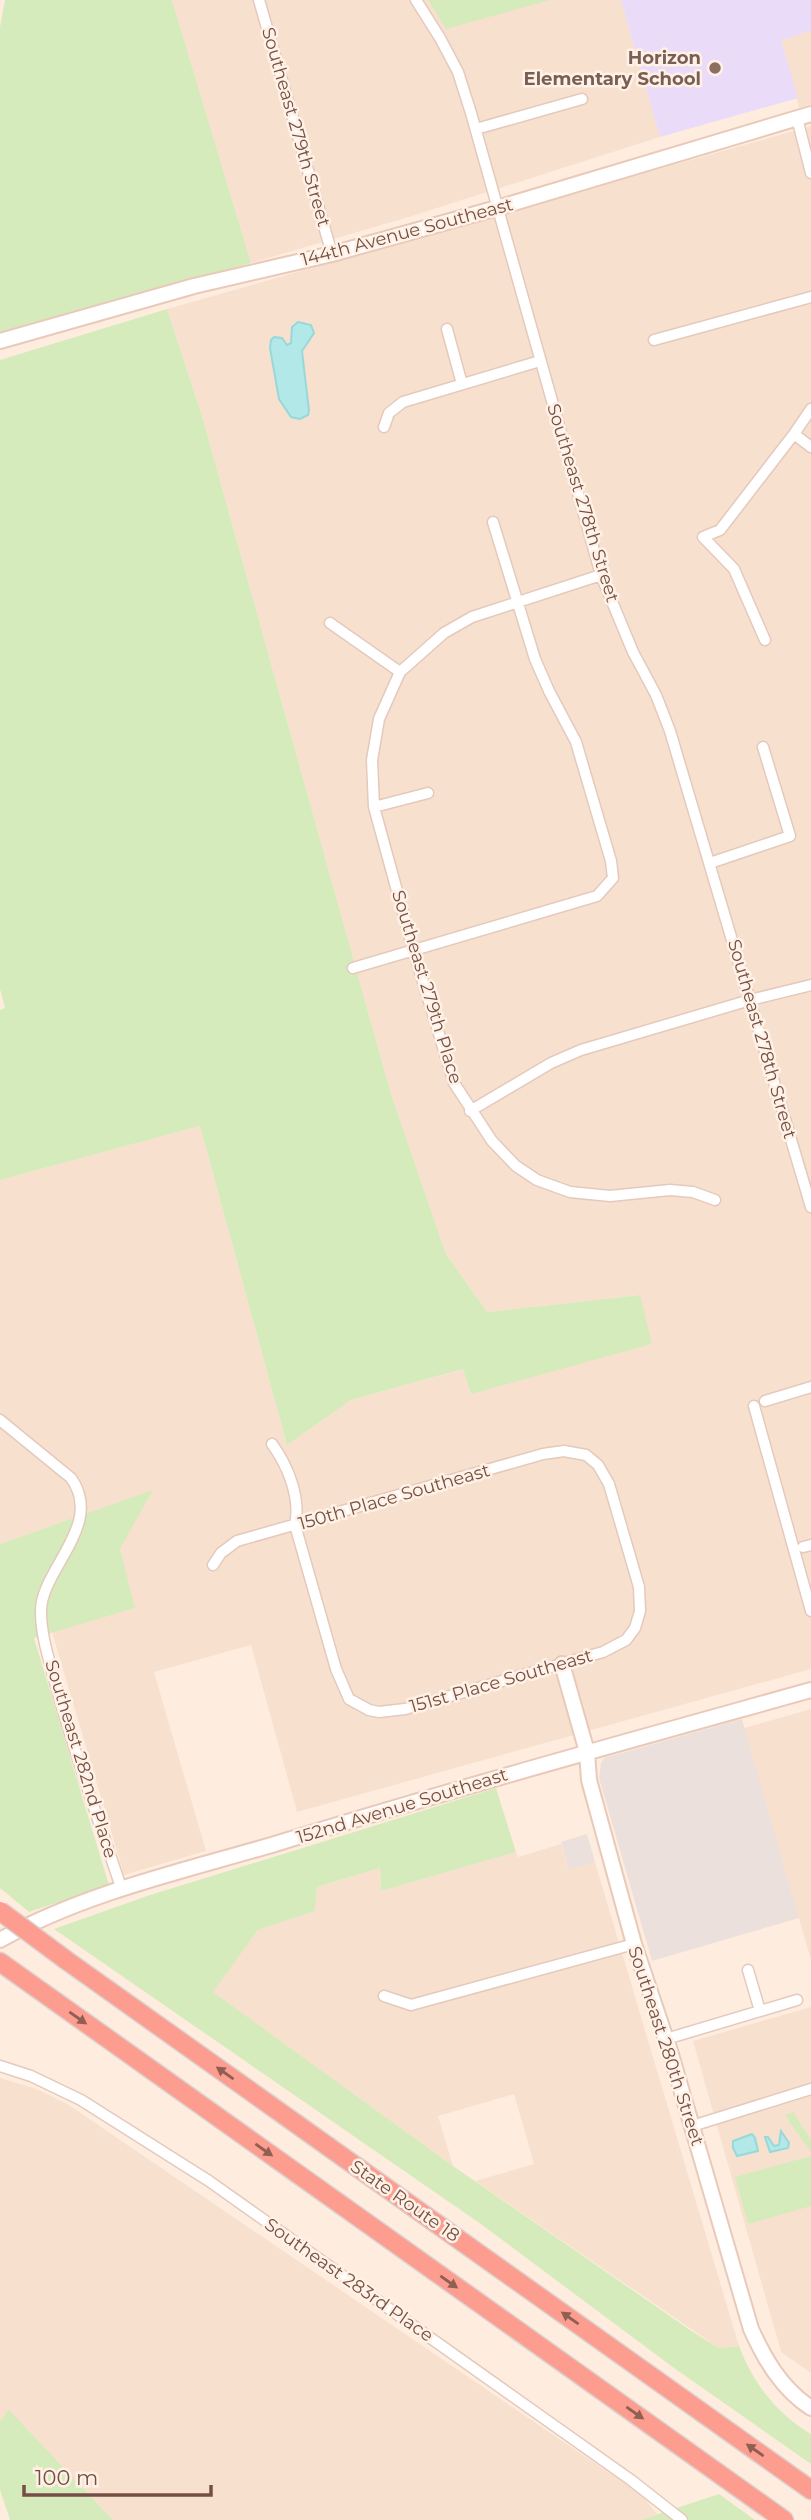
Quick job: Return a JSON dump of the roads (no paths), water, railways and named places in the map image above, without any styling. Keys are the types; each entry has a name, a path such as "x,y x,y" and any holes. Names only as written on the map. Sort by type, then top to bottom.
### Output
{"highway":[{"name":"State Route 18","path":"0,1911 811,2490"},
{"path":"0,1962 784,2520"}],"street":[{"name":"Southeast 279th Street","path":"259,0 332,254"},
{"name":"Southeast 278th Street","path":"416,0 458,72 601,575 633,652 656,695 710,863 811,1207"},
{"path":"476,129 582,99"},
{"name":"144th Avenue Southeast","path":"0,341 194,286 332,254 498,208 804,116"},
{"path":"804,116 811,173"},
{"path":"654,340 811,297"},
{"path":"447,329 462,384"},
{"path":"384,426 389,413 403,402 540,361"},
{"path":"765,640 734,569 703,537 720,530 811,409"},
{"path":"794,434 811,447"},
{"path":"353,968 597,896 613,878 611,861 576,742 535,659 493,522"},
{"path":"330,623 400,672 444,633 472,617 601,575"},
{"name":"Southeast 279th Place","path":"400,672 379,719 372,760 374,807 454,1083 470,1111 492,1141 516,1166 537,1180 570,1192 610,1196 670,1190 693,1192 715,1200"},
{"path":"710,863 790,836 763,747"},
{"path":"374,807 428,793"},
{"path":"470,1111 551,1063 581,1050 750,1000 811,985"},
{"path":"765,1401 811,1387"},
{"path":"754,1405 811,1611"},
{"name":"Southeast 282nd Place","path":"0,1420 76,1485 79,1514 74,1538 47,1588 40,1610 44,1641 66,1723 122,1890"},
{"path":"272,1444 282,1458 298,1510 295,1525"},
{"name":"150th Place Southeast","path":"213,1566 220,1553 231,1544 543,1454 564,1451 586,1455 598,1465 609,1485 639,1587 640,1611 635,1628"},
{"name":"151st Place Southeast","path":"295,1525 336,1669 349,1699 359,1706 379,1712 405,1709 603,1652 626,1640 635,1628"},
{"name":"Southeast 280th Street","path":"562,1664 587,1752 589,1780 634,1944 666,2039 751,2329 765,2359 799,2400 811,2408"},
{"name":"152nd Avenue Southeast","path":"0,1940 50,1916 122,1890 446,1791 811,1690"},
{"path":"384,1996 411,2005 634,1944"},
{"path":"748,1970 760,2011"},
{"path":"666,2039 797,2000"},
{"name":"Southeast 283rd Place","path":"0,2066 31,2076 81,2100 209,2181 631,2480 682,2520"},
{"path":"692,2126 811,2089"}],"water":[{"path":"298,322 311,325 314,333 302,351 309,411 308,415 300,419 291,417 279,399 270,348 274,337 282,338 287,345 291,343 292,327"},
{"path":"781,2131 789,2143 788,2148 770,2152 765,2137 768,2137 774,2146 779,2145"},
{"path":"752,2134 758,2151 737,2156 733,2141"}],"place":[{"name":"Horizon Elementary School","path":"715,68"}]}
